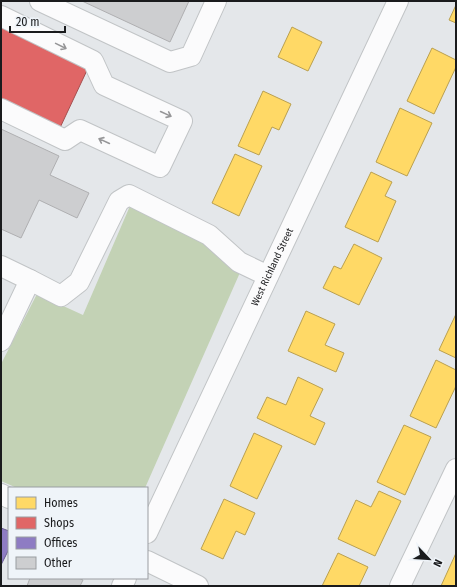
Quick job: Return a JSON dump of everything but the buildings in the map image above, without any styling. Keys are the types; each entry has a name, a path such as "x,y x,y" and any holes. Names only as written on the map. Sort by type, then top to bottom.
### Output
{"street":[{"path":"40,1 170,62 191,56 216,1"},
{"name":"West Richland Street","path":"148,531 398,1"},
{"path":"1,16 93,61 104,85 182,121 160,167 80,130 65,140 1,109"},
{"path":"1,266 61,296 79,282 119,200 129,195 209,235 239,262 268,276"},
{"path":"1,341 30,280"},
{"path":"400,586 456,469"},
{"path":"148,561 198,586"}],"green space":[{"path":"136,192 242,268 145,487 15,487 1,481 1,364 37,294 83,315"}]}
